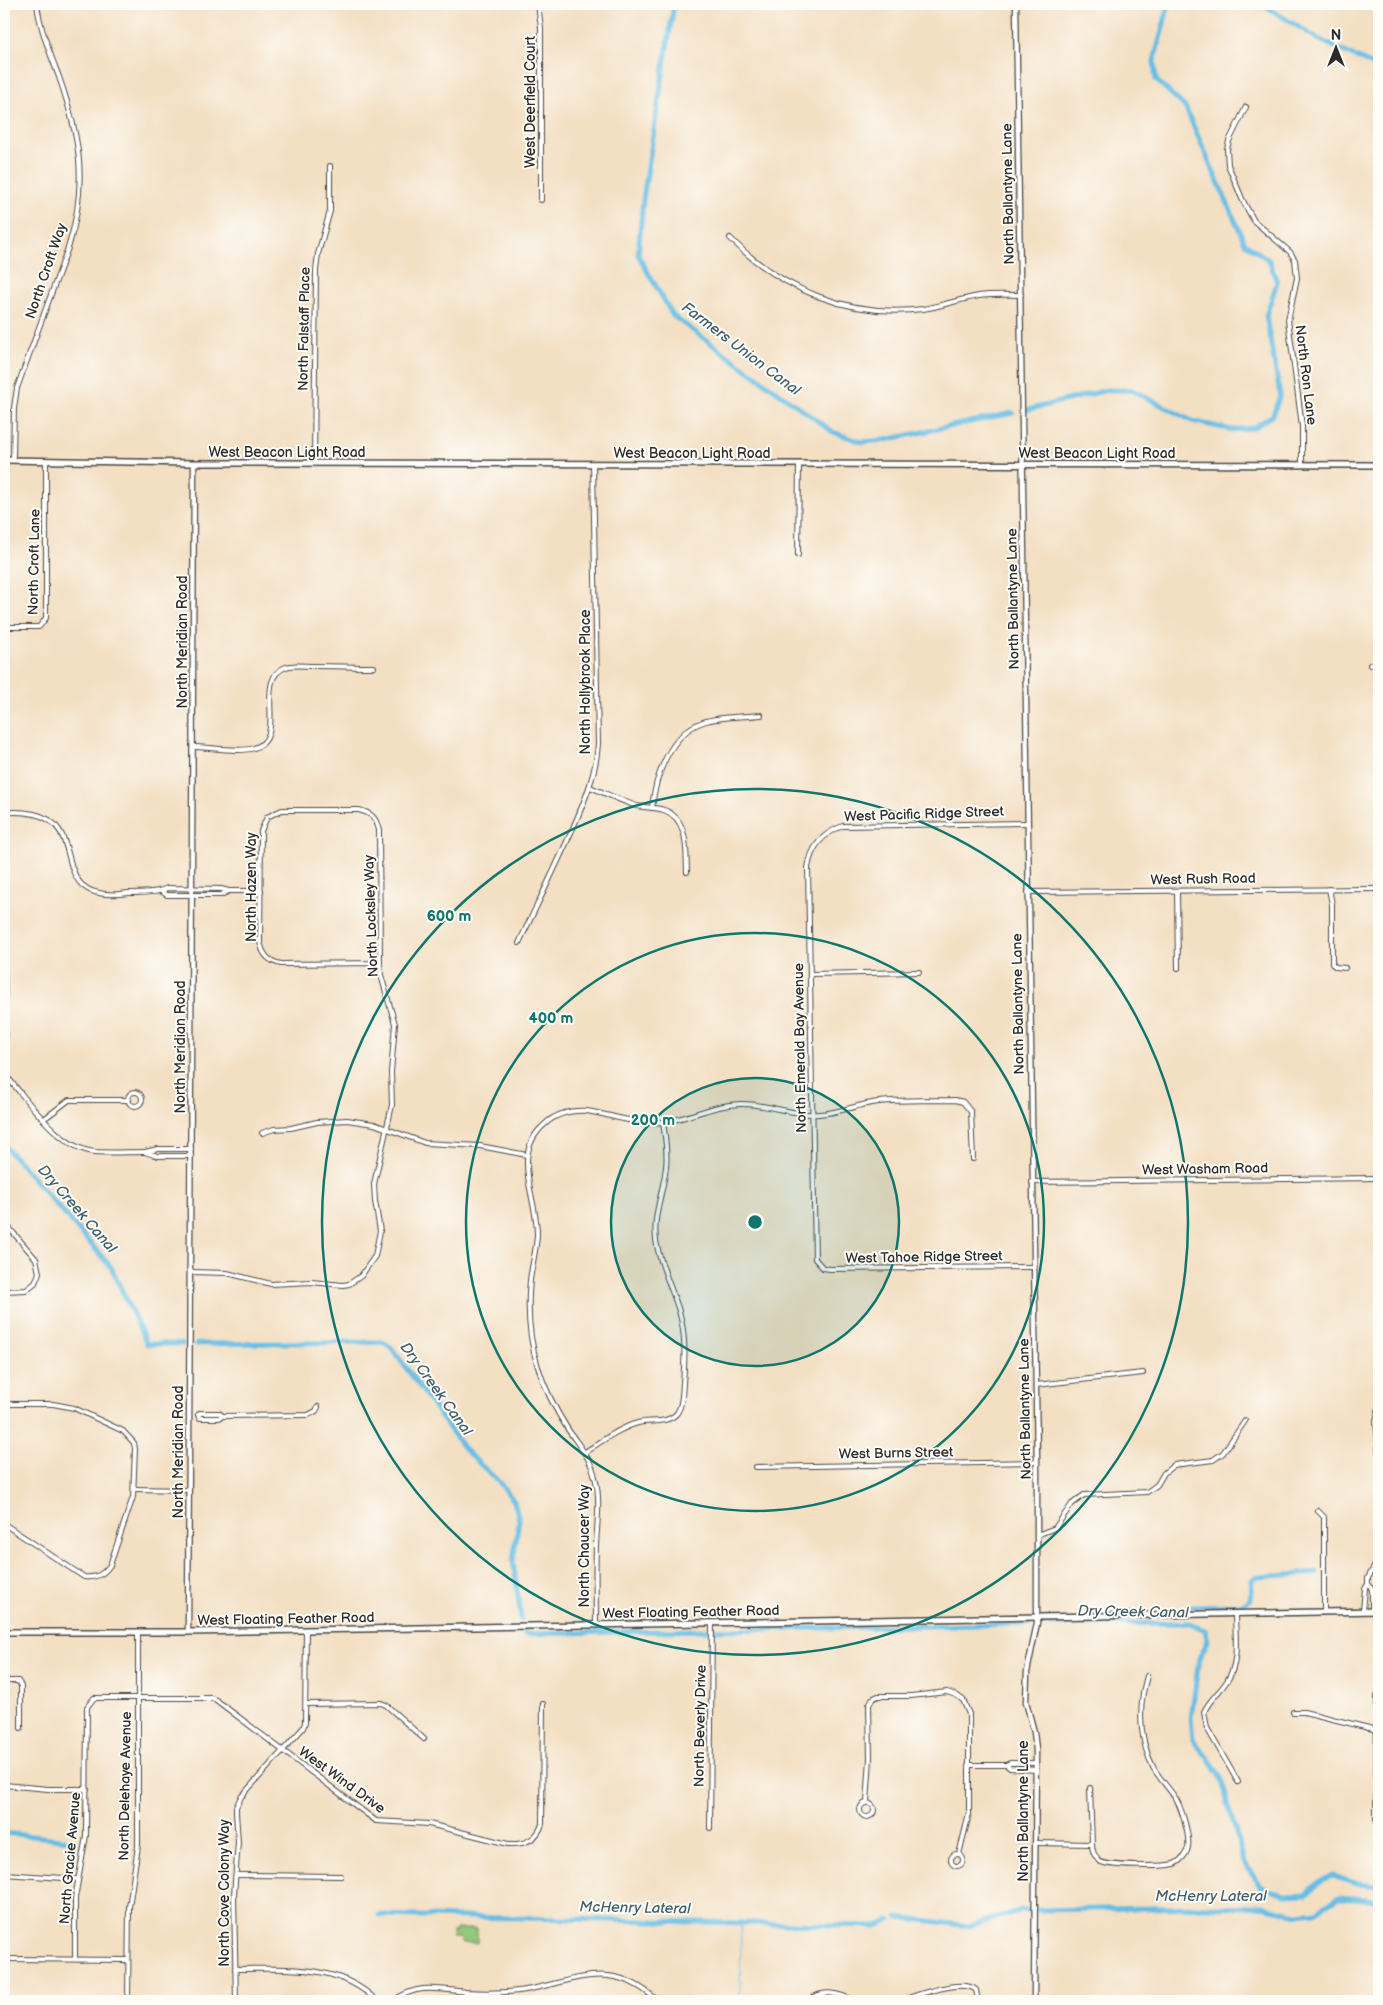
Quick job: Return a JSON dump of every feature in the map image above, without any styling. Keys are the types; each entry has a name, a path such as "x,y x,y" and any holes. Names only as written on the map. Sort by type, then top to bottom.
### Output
{"main road":[{"name":"West Beacon Light Road","path":"4,460 194,463 1379,465"},
{"name":"West Floating Feather Road","path":"4,1632 188,1632 1379,1611"}],"street":[{"name":"North Croft Way","path":"13,459 14,408 17,388 69,245 79,197 80,162 76,132 41,27 37,4"},
{"name":"West Deerfield Court","path":"538,4 541,28 541,200"},
{"name":"North Ballantyne Lane","path":"1016,4 1037,1462 1037,1617 1036,1636 1028,1666 1026,1693 1027,1709 1036,1745 1034,2001"},
{"name":"North Ron Lane","path":"1246,107 1229,141 1228,165 1243,201 1254,221 1290,252 1295,260 1296,278 1288,320 1302,426 1302,465"},
{"name":"North Falstaff Place","path":"314,463 316,270 318,254 330,211 330,166"},
{"path":"730,238 757,263 786,282 817,297 851,306 882,310 909,310 940,306 980,296 1021,295"},
{"name":"North Croft Lane","path":"4,627 39,627 46,618 46,460"},
{"name":"North Meridian Road","path":"188,1632 194,463"},
{"name":"North Hollybrook Place","path":"519,943 561,855 590,787 596,766 598,744 594,464"},
{"path":"798,555 799,464"},
{"path":"1370,665 1379,662"},
{"path":"193,747 243,750 253,749 264,742 270,729 271,686 273,678 284,668 298,666 374,667"},
{"path":"652,808 656,783 674,745 682,734 695,725 708,720 761,715"},
{"path":"590,787 638,806 670,813 679,822 686,841 687,872"},
{"name":"North Locksley Way","path":"190,1272 227,1273 271,1284 311,1282 343,1285 349,1284 361,1276 372,1262 379,1244 380,1224 375,1201 374,1184 392,1105 390,1072 395,1024 381,975 380,963 379,830 374,817 368,812 359,810 282,810 267,817"},
{"path":"4,813 26,812 41,815 58,825 66,842 72,871 84,886 95,894 109,896 161,891 167,888 261,892"},
{"name":"North Hazen Way","path":"267,817 261,831 260,942 266,958 281,964 380,963"},
{"name":"West Pacific Ridge Street","path":"824,836 836,828 850,825 1027,822"},
{"name":"North Emerald Bay Avenue","path":"818,1264 814,1253 808,868 812,854 824,836"},
{"path":"1329,889 1332,904 1332,964 1336,967 1345,968"},
{"name":"West Rush Road","path":"1028,892 1379,889"},
{"path":"161,891 167,895 221,895 229,891"},
{"path":"1177,891 1178,968"},
{"path":"4,956 5,1074 65,1141 95,1152 145,1152 158,1149 191,1149"},
{"path":"810,974 919,972"},
{"path":"44,1119 68,1100 129,1100"},
{"path":"262,1133 274,1129 337,1120 360,1121 387,1128 425,1143 480,1146 527,1155 532,1140 541,1128 553,1118 568,1112 587,1110 643,1122 663,1122 676,1120 714,1107 741,1104 812,1114 836,1113 879,1102 955,1100 963,1102 972,1112 973,1159"},
{"path":"585,1452 630,1425 672,1418 680,1407 684,1364 683,1332 675,1299 660,1259 655,1231 666,1167 663,1122"},
{"path":"145,1152 157,1156 191,1156"},
{"name":"North Chaucer Way","path":"527,1155 526,1173 535,1207 537,1229 529,1294 530,1326 540,1373 551,1400 568,1430 585,1452 594,1471 598,1492 596,1625"},
{"name":"West Washam Road","path":"1032,1182 1379,1178"},
{"path":"4,1222 33,1254 39,1266 38,1279 31,1287 21,1292 4,1291"},
{"name":"West Tahoe Ridge Street","path":"818,1264 830,1270 1033,1266"},
{"path":"1036,1385 1143,1373"},
{"path":"4,1404 65,1406 123,1431 134,1443 134,1489 132,1504 110,1564 106,1571 98,1576 84,1577 4,1524"},
{"path":"189,1416 198,1416 200,1413 219,1413 223,1416 308,1415 316,1411 318,1407"},
{"path":"1379,1408 1376,1429 1379,1456"},
{"path":"1037,1535 1056,1528 1072,1504 1084,1495 1147,1492 1157,1485 1164,1473 1174,1465 1207,1462 1218,1457 1228,1447 1245,1421"},
{"name":"West Burns Street","path":"756,1466 1037,1462"},
{"path":"134,1489 189,1490"},
{"path":"1318,1511 1324,1517 1324,1612"},
{"path":"1363,1611 1368,1578 1379,1558"},
{"path":"1368,1584 1372,1589 1372,1611"},
{"path":"1235,1613 1236,1651 1234,1667 1227,1681 1204,1712 1207,1728 1238,1782"},
{"name":"North Beverly Drive","path":"710,1828 712,1623"},
{"name":"North Cove Colony Way","path":"236,2001 234,1895 238,1842 236,1807 241,1798 303,1728 306,1717 306,1630"},
{"name":"North Delehaye Avenue","path":"128,2001 129,1907 138,1846 138,1632"},
{"path":"1090,1788 1092,1850 1099,1861 1114,1866 1167,1865 1179,1861 1186,1854 1188,1837 1178,1803 1153,1766 1142,1734 1142,1702 1147,1676"},
{"path":"4,1681 18,1681 20,1683 22,1728"},
{"path":"1379,1691 1377,1697 1376,1819 1379,1826"},
{"path":"867,1803 870,1758 869,1705 872,1699 878,1696 911,1696 948,1692 956,1694 963,1700 969,1714 969,1814 959,1854"},
{"name":"West Wind Drive","path":"90,1700 97,1696 211,1698 376,1822 430,1824 508,1844 524,1844 534,1838 540,1829 543,1818 543,1704"},
{"name":"North Gracie Avenue","path":"75,1959 75,1898 86,1836 87,1707 90,1700"},
{"path":"306,1704 380,1703 386,1705 424,1739"},
{"path":"1293,1712 1304,1712 1378,1730"},
{"path":"968,1765 1036,1763"},
{"path":"1006,1765 1010,1768 1036,1770"},
{"path":"4,1785 48,1789 87,1789"},
{"path":"1036,1843 1092,1844"},
{"path":"78,1879 5,1874 4,1959 128,1960"},
{"path":"237,1875 341,1876"},
{"path":"235,1970 296,1968 327,1973 353,1983 377,2001"},
{"path":"393,2001 409,1992 426,1988 485,1993 509,1992 538,1989 580,1978 597,1976 625,1980 641,1988 658,2001"},
{"path":"901,2001 935,1989 969,1986 976,1990 978,2001"},
{"path":"808,2001 817,1996 833,1993 856,2001"}],"green space":[{"path":"456,1929 477,1929 477,1943 463,1943 459,1938 452,1938 452,1932 456,1932"}],"waterway":[{"name":"Farmers Union Canal","path":"674,4 643,199 638,255 673,316 833,432 862,442 885,440 1013,413"},
{"name":"Farmers Union Canal","path":"1027,410 1107,390 1132,390 1192,421 1232,430 1253,428 1273,415 1280,395 1266,316 1277,282 1269,260 1245,243 1185,107 1156,80 1154,61 1169,4"},
{"name":"Farmers Union Canal","path":"1262,4 1318,39 1379,68"},
{"name":"Dry Creek Canal","path":"4,1145 111,1267 147,1344 182,1344"},
{"name":"Dry Creek Canal","path":"196,1344 383,1342 391,1347 465,1450 499,1482 514,1501 519,1520 513,1561 521,1619"},
{"path":"1191,1606 1242,1605 1250,1600 1252,1580 1256,1577 1317,1573"},
{"name":"Dry Creek Canal","path":"1043,1624 1188,1623 1205,1630 1208,1641 1199,1658 1191,1719 1193,1739 1220,1774 1244,1862 1260,1886 1284,1895 1306,1894 1324,1879 1333,1876 1358,1884 1379,1886"},
{"name":"Dry Creek Canal","path":"714,1630 1030,1624"},
{"name":"Dry Creek Canal","path":"524,1630 525,1634 707,1630"},
{"name":"McHenry Lateral","path":"4,1833 70,1840"},
{"name":"McHenry Lateral","path":"1037,1910 1263,1906 1297,1914 1316,1912 1339,1897 1379,1900"},
{"name":"McHenry Lateral","path":"897,1917 969,1926 1022,1910 1028,1910"},
{"name":"McHenry Lateral","path":"379,1915 877,1926 890,1920"},
{"path":"740,2001 741,1923"}]}
